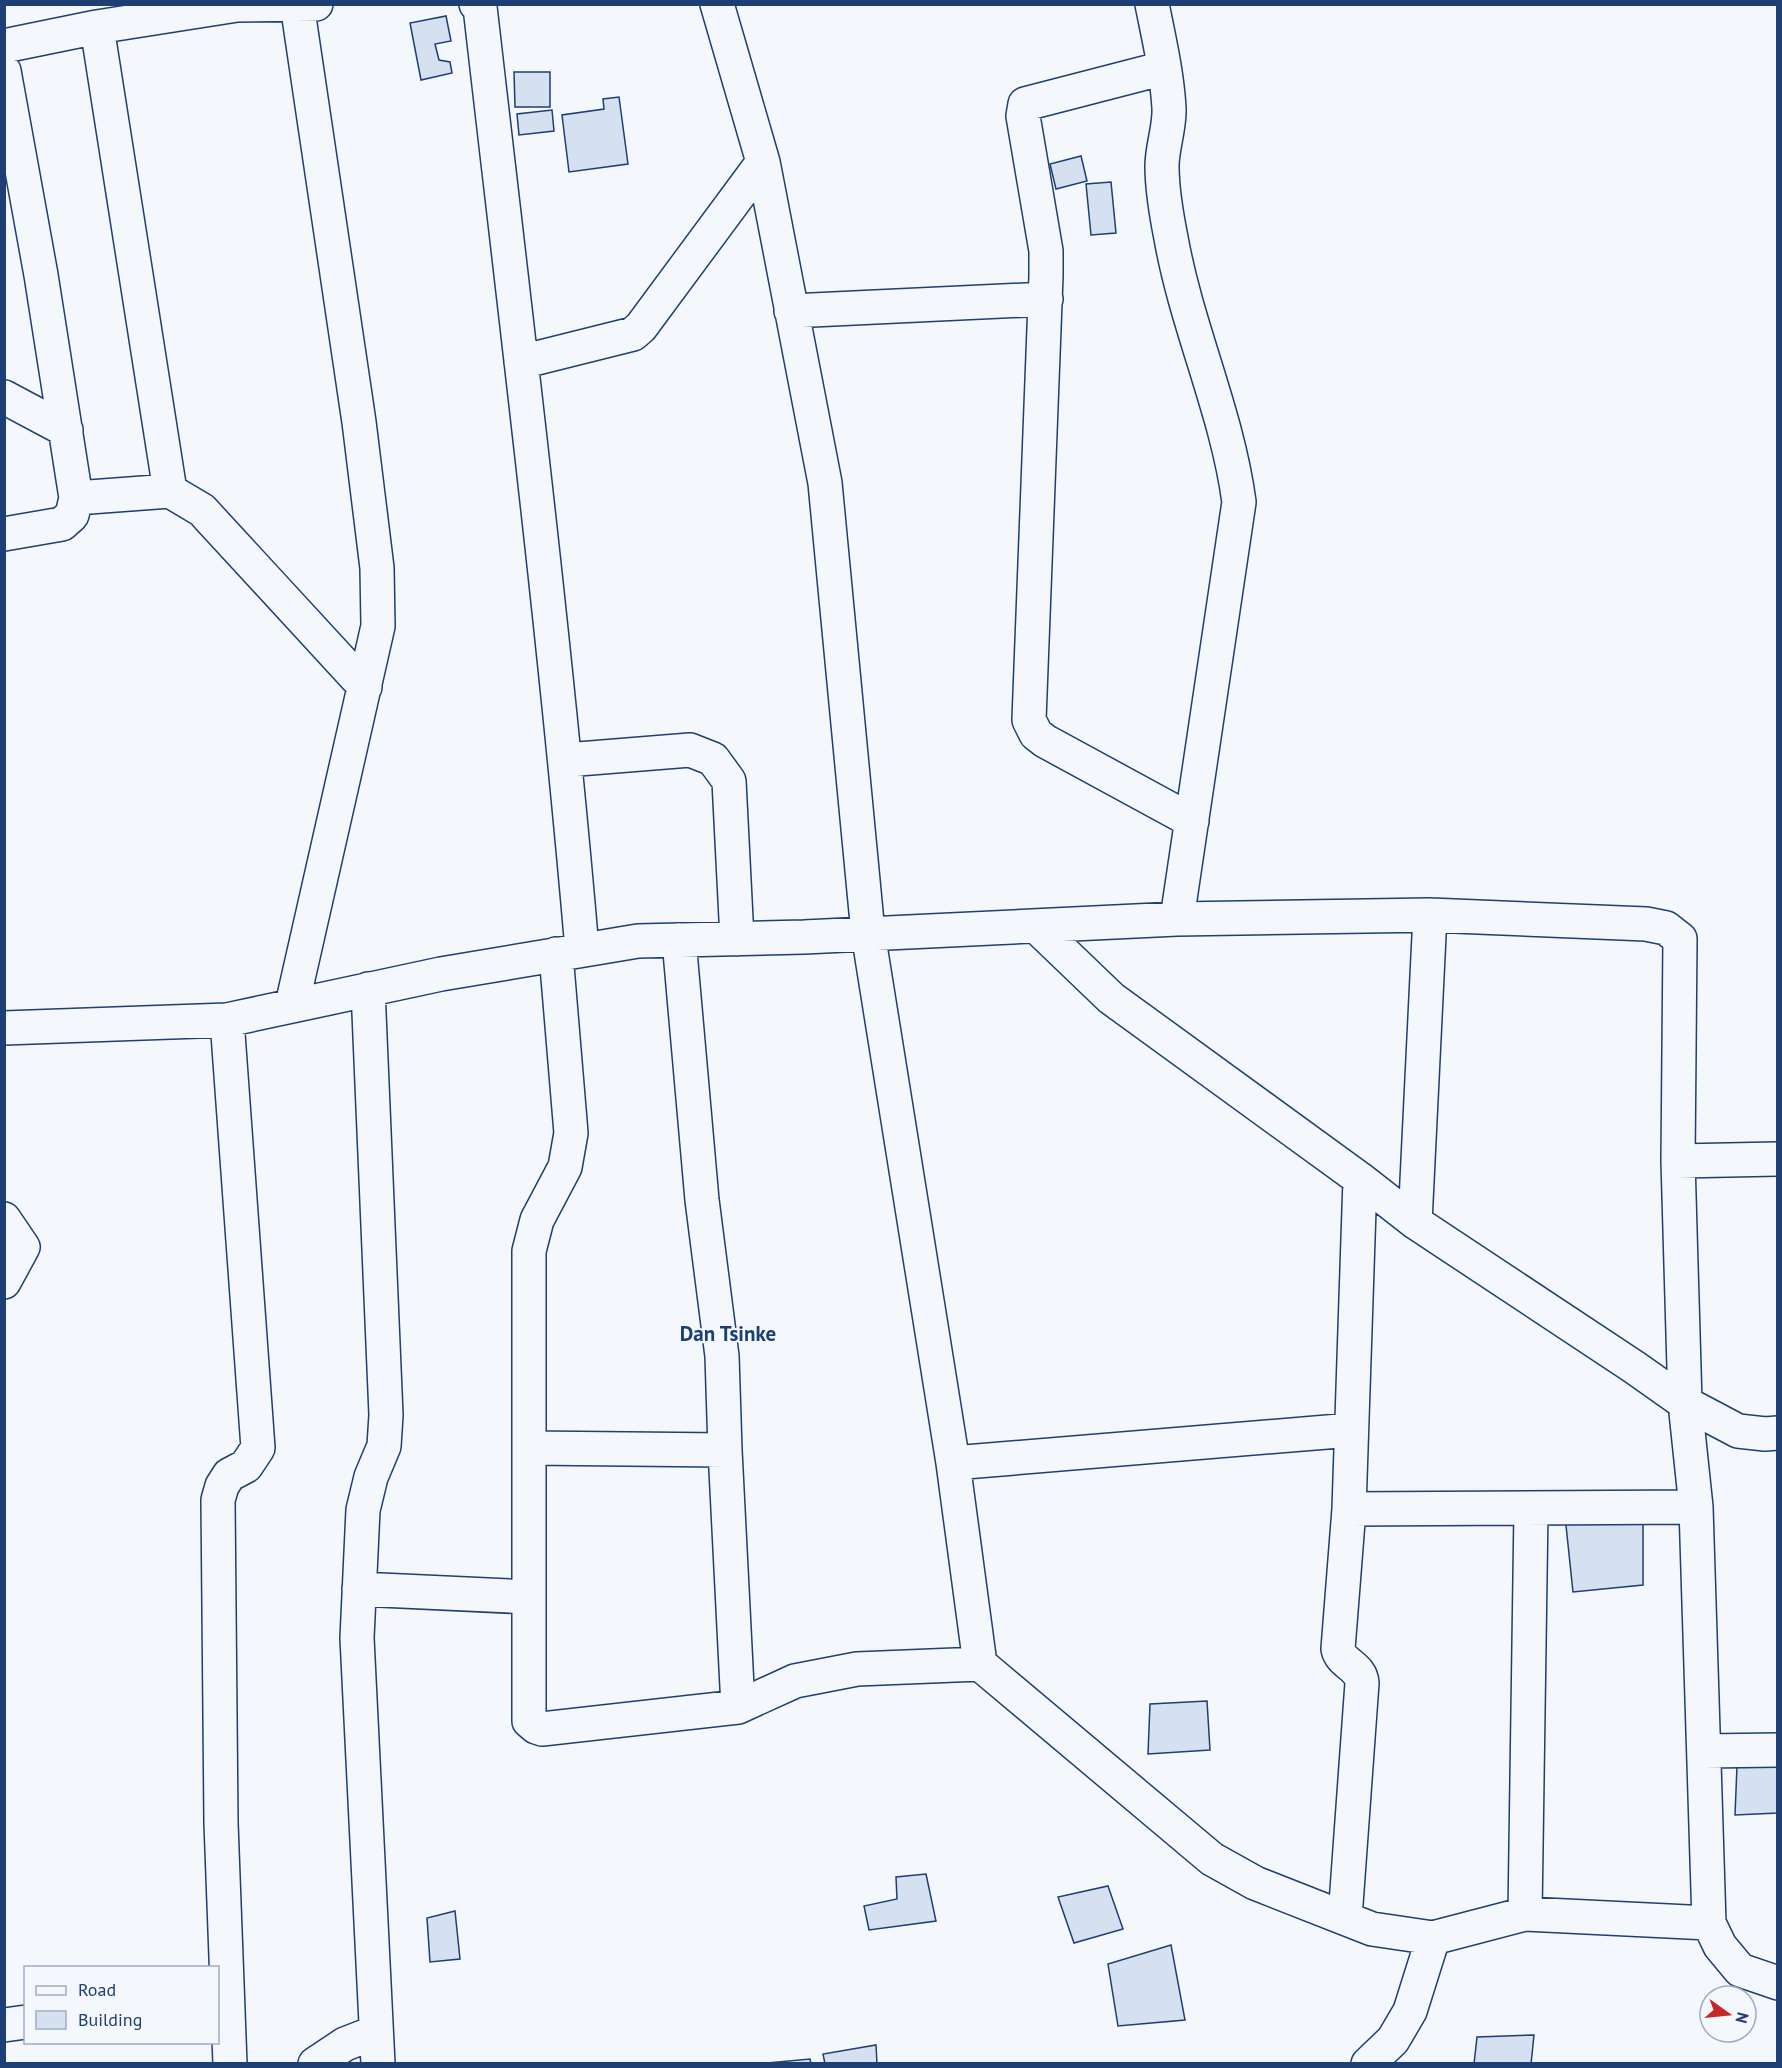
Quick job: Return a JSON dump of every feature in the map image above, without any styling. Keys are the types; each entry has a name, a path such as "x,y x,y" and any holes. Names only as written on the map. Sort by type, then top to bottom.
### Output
{"street":[{"path":"4,46 114,18 237,5 316,4"},
{"path":"476,4 480,7 566,760 571,1133 565,1167 537,1220 529,1251 529,1721 542,1729 738,1707 795,1681 857,1669 980,1664"},
{"path":"717,4 763,162 825,483 868,933 952,1463 980,1664 1212,1859 1255,1883 1372,1929 1433,1938 1525,1914 1709,1923"},
{"path":"1152,4 1169,110 1162,167 1171,239 1193,332 1235,471 1239,502 1177,919"},
{"path":"292,1005 378,626 377,568 359,422 297,5"},
{"path":"114,18 170,491"},
{"path":"1164,68 1025,104 1023,116 1046,252 1029,720 1036,734 1045,741 1192,821"},
{"path":"4,71 76,498 72,515 62,524 4,534"},
{"path":"521,362 633,334 641,327 763,162"},
{"path":"791,311 1046,299"},
{"path":"4,397 66,430"},
{"path":"76,498 170,491 202,510 365,687"},
{"path":"566,760 690,750 713,759 729,781 737,939"},
{"path":"1415,1222 1430,915"},
{"path":"4,1028 227,1020 441,974 638,941 737,939 1177,919 1430,915 1646,924 1666,928 1680,939 1678,1161 1684,1403 1696,1508 1709,1923 1720,1946 1740,1970 1778,1983"},
{"path":"1036,926 1111,998 1360,1179 1415,1222 1634,1367 1684,1403 1738,1431 1778,1433"},
{"path":"679,940 702,1200 723,1356 725,1450 738,1707"},
{"path":"315,2064 345,2044 377,2048 357,1638 363,1510 371,1477 384,1446 386,1415 368,989"},
{"path":"227,1020 258,1448 246,1466 229,1475 222,1486 218,1500 223,1996 230,2064"},
{"path":"1678,1161 1778,1159"},
{"path":"1345,1918 1362,1683 1359,1671 1340,1654 1338,1649 1349,1509 1360,1179"},
{"path":"4,1219 24,1247 4,1282"},
{"path":"952,1463 1351,1430"},
{"path":"529,1448 725,1450"},
{"path":"1349,1509 1696,1508"},
{"path":"1525,1914 1530,1510"},
{"path":"359,1589 529,1597"},
{"path":"1704,1751 1778,1750"},
{"path":"1368,2064 1393,2040 1410,2011 1433,1938"},
{"path":"4,2025 24,2022"}],"building":[{"path":"446,16 451,41 435,44 439,60 450,62 452,73 421,80 410,23"},
{"path":"514,72 550,72 550,107 515,107"},
{"path":"619,97 628,164 569,172 562,115 604,109 603,99"},
{"path":"552,110 554,131 519,135 517,114"},
{"path":"1081,156 1087,181 1056,189 1050,164"},
{"path":"1111,182 1116,233 1091,235 1086,184"},
{"path":"1565,1516 1643,1518 1643,1585 1573,1592"},
{"path":"1207,1701 1210,1750 1148,1754 1150,1704"},
{"path":"1778,1764 1778,1813 1735,1815 1737,1766"},
{"path":"926,1874 936,1921 869,1930 864,1906 897,1899 896,1877"},
{"path":"1108,1886 1123,1929 1074,1943 1058,1897"},
{"path":"455,1911 460,1959 430,1962 427,1918"},
{"path":"1171,1945 1185,2020 1118,2026 1108,1964"},
{"path":"1534,2035 1531,2064 1474,2064 1477,2037"},
{"path":"876,2045 877,2064 825,2064 823,2054"},
{"path":"810,2059 811,2064 767,2063"}],"district":[{"name":"Dan Tsinke","path":"728,1334"}]}
